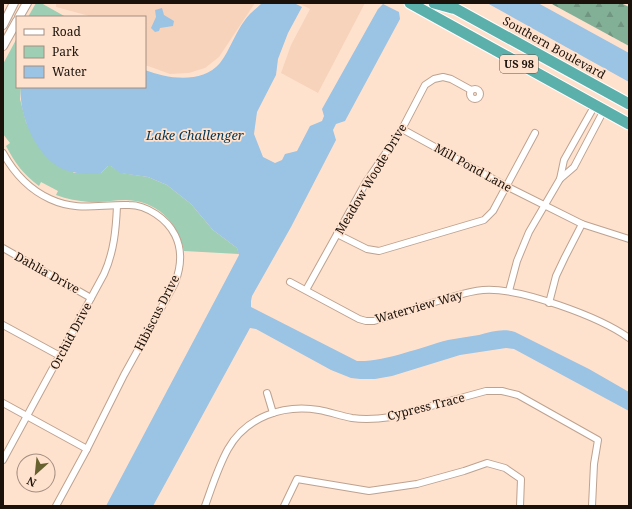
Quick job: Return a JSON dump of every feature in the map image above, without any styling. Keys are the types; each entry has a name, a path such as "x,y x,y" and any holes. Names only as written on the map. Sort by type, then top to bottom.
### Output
{"highway":[{"name":"US 98","path":"410,3 629,124"},
{"path":"434,3 457,9"},
{"name":"Southern Boulevard","path":"445,3 629,104"}],"street":[{"path":"3,25 14,3"},
{"path":"20,16 27,3"},
{"path":"3,46 5,37 16,22"},
{"name":"Meadow Woode Drive","path":"306,290 366,182 402,129 425,85 434,79 443,77 451,79 471,90"},
{"path":"560,179 564,160 599,108"},
{"path":"509,291 522,248 529,232 560,179 574,167 599,108"},
{"name":"Mill Pond Lane","path":"402,129 544,206 582,224 629,239"},
{"path":"337,234 371,250 383,250 484,220 493,211 535,133"},
{"name":"Hibiscus Drive","path":"3,153 14,172 30,187 50,199 60,203 79,206 117,206 129,204 140,206 150,211 169,225 177,240 180,262 179,273 175,283 124,375 87,449 56,506"},
{"name":"Orchid Drive","path":"3,460 110,261 115,237 117,206"},
{"path":"549,303 556,276 582,224"},
{"name":"Dahlia Drive","path":"3,248 91,298"},
{"name":"Waterview Way","path":"290,282 359,319 370,321 475,291 509,291 549,303 594,320 629,338"},
{"path":"3,325 60,356"},
{"name":"Cypress Trace","path":"205,506 226,451 238,435 253,422 273,413 306,409 330,412 354,418 379,419 486,391 510,392 525,398 598,440 594,464 592,506"},
{"path":"267,393 273,413"},
{"path":"3,403 87,449"},
{"path":"284,506 297,479 369,491 423,482 464,472 487,463 505,468 520,479 520,506"}],"shaded area":[{"path":"56,3 255,3 219,57 205,68 189,73 170,74 146,65 146,16 89,16 56,7"},
{"path":"298,3 365,3 318,93 281,73 291,45 310,9"}],"green space":[{"path":"36,3 41,3 64,16 29,16"},
{"path":"550,3 621,3 629,7 629,46"},
{"path":"16,40 16,88 21,88 20,99 26,122 37,144 74,173 101,173 108,166 111,166 122,173 148,177 167,185 191,204 213,230 237,248 239,254 184,251 177,231 171,222 156,209 147,204 126,200 94,202 68,199 56,195 58,191 41,182 39,186 20,168 6,146 10,143 3,134 3,64"}],"water":[{"name":"Lake Challenger","path":"262,3 294,3 302,7 288,33 278,59 276,75 257,112 254,134 263,157 275,163 282,160 285,154 297,151 310,126 322,121 324,116 322,109 378,9 383,4 399,12 400,19 345,121 336,124 333,130 336,140 291,227 252,296 251,307 357,361 368,361 391,357 448,340 501,330 515,332 589,369 629,392 629,411 514,349 506,348 460,355 392,376 375,379 360,379 351,378 331,370 256,329 250,328 153,506 106,506 239,255 237,248 213,230 191,204 167,185 148,177 120,173 111,166 108,166 101,173 91,174 69,171 59,167 51,161 43,153 30,132 22,109 21,88 146,88 146,70 164,76 184,78 204,74 213,70 220,63 227,53 241,25"},
{"path":"487,3 538,3 629,53 629,82"},
{"path":"162,8 164,15 174,21 173,26 160,28 159,31 155,32 151,28 156,17 155,10"}]}
